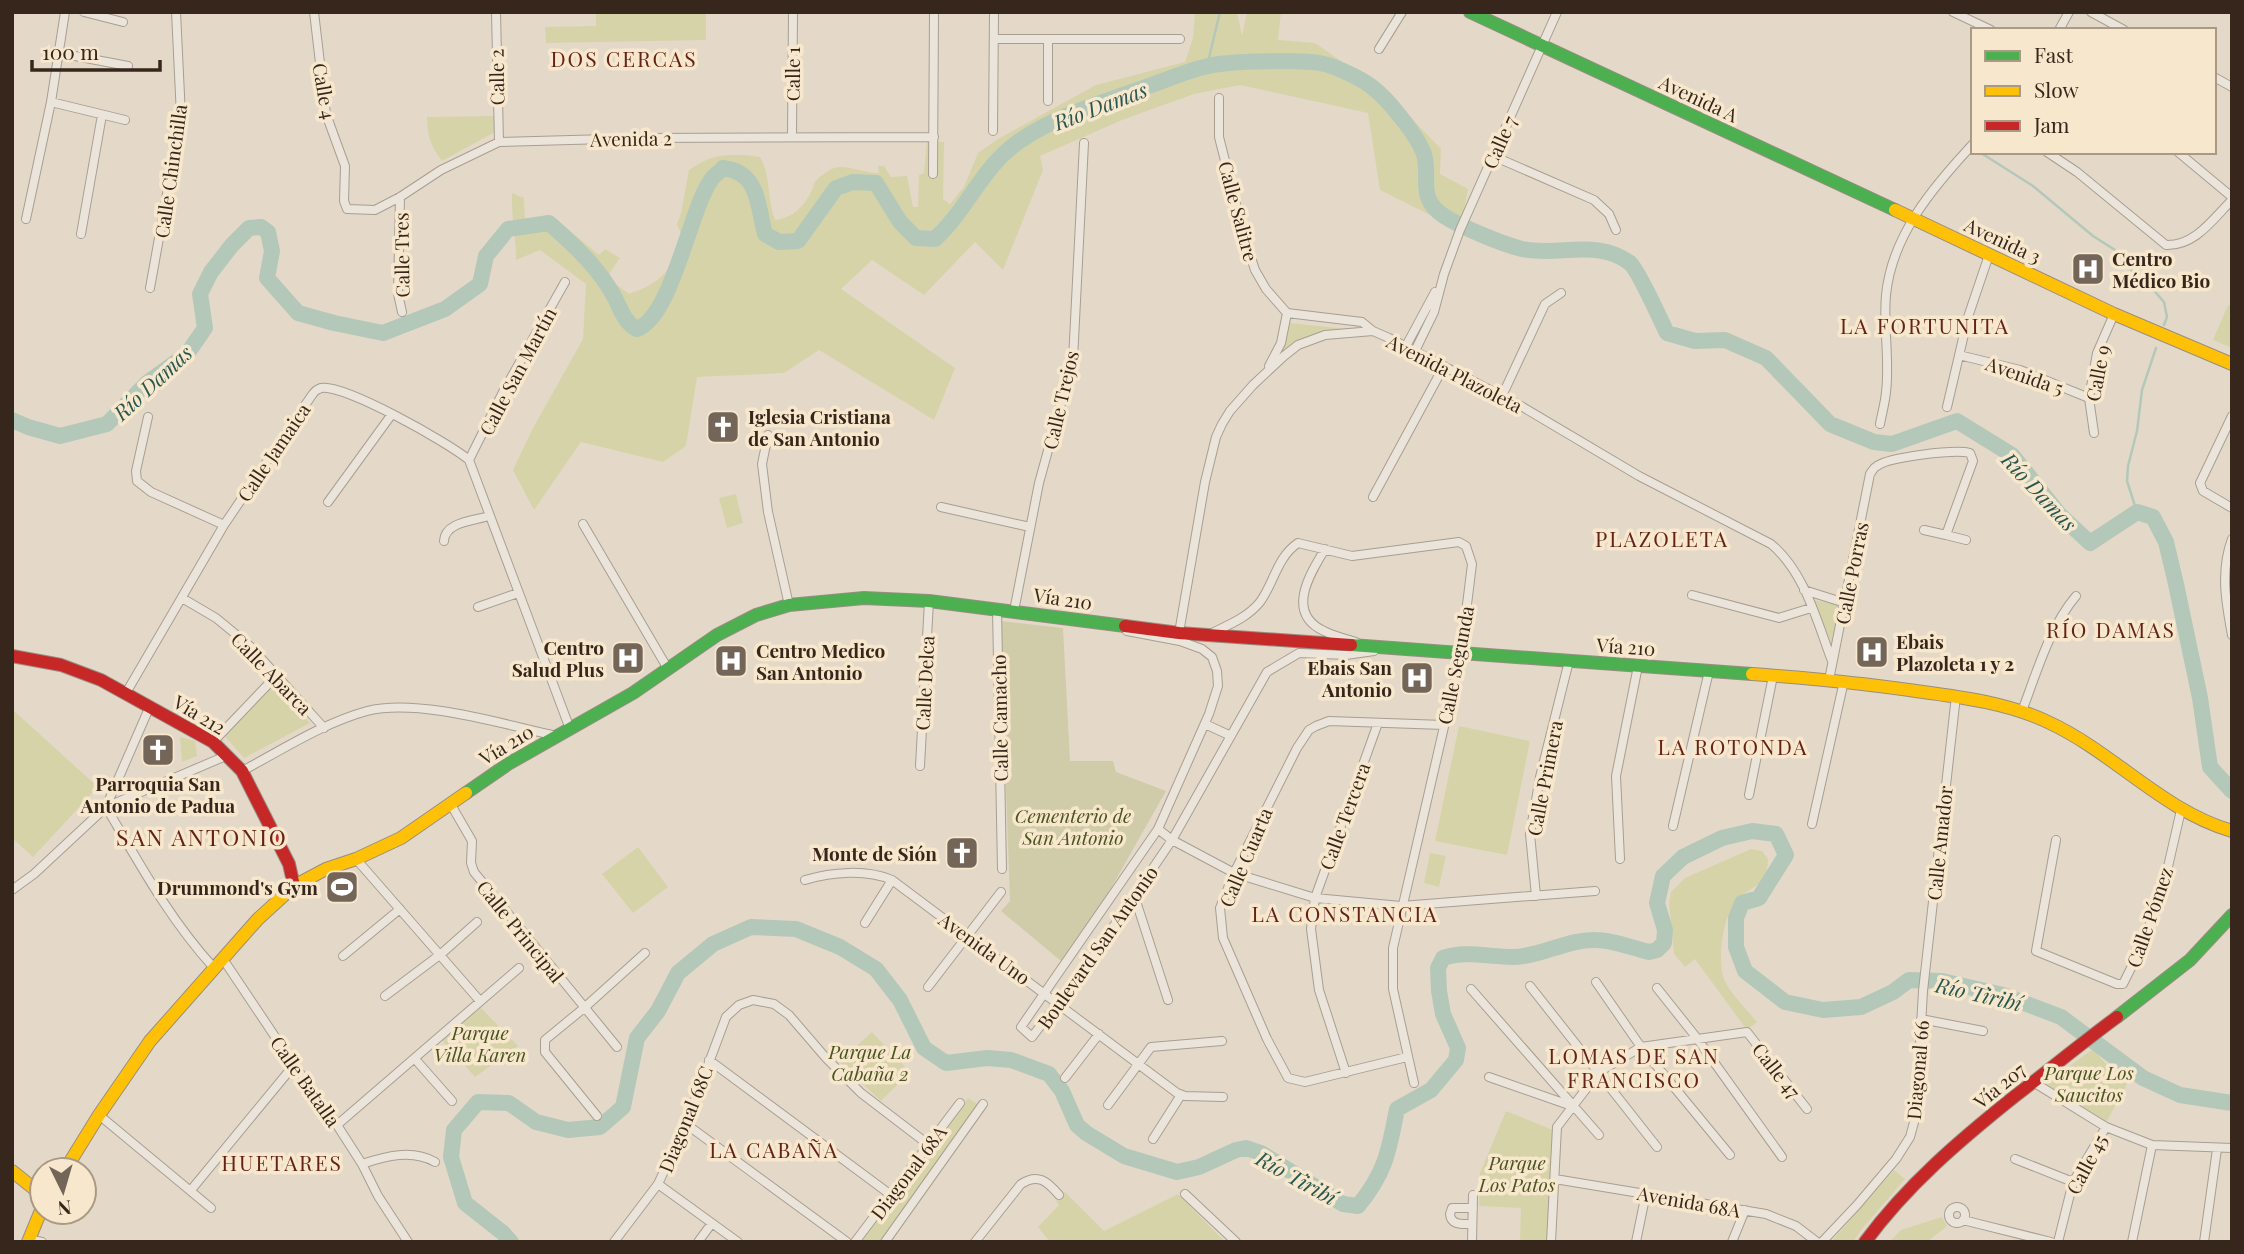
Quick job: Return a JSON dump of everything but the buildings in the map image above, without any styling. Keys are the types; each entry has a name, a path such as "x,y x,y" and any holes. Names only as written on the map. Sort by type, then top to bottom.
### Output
{"main road":[{"name":"Avenida A","path":"1470,12 1912,219"},
{"name":"Avenida 3","path":"1912,219 2114,314 2232,364"},
{"name":"Vía 210","path":"74,1156 150,1041 258,919 294,886 326,869 356,859 401,838 508,764 633,693 737,624 756,615 789,606 864,598 929,601 1207,636 1844,681 1956,696 2022,711 2051,723 2079,739 2181,810 2208,824 2231,831"},
{"name":"Vía 212","path":"12,656 61,665 101,680 214,742 242,771 289,864 294,886"},
{"name":"Vía 207","path":"1865,1242 1908,1191 1944,1155 2068,1054 2186,965 2218,934 2232,915"},
{"path":"12,1171 28,1184"}],"street":[{"path":"26,219 51,102 65,12"},
{"path":"85,12 123,22"},
{"name":"Calle Chinchilla","path":"150,288 181,116 176,12"},
{"name":"Calle 4","path":"314,12 326,114 345,166 344,201 347,209"},
{"name":"Calle 2","path":"495,12 499,142"},
{"name":"Calle 1","path":"792,136 793,12"},
{"path":"933,174 934,12"},
{"path":"993,131 995,12"},
{"path":"1379,49 1402,12"},
{"name":"Calle 7","path":"1415,351 1434,312 1460,230 1557,12"},
{"path":"1953,12 1987,28"},
{"path":"2060,28 2069,12"},
{"path":"2091,12 2120,28"},
{"path":"994,38 1180,38"},
{"path":"1048,38 1048,101"},
{"path":"59,53 128,66"},
{"path":"2216,78 2232,87"},
{"name":"Calle Salitre","path":"1219,98 1219,137 1244,236 1255,270 1266,289 1287,313"},
{"path":"51,102 125,120"},
{"path":"81,234 102,115"},
{"name":"Avenida 2","path":"347,209 375,210 441,170 499,142 792,136 934,137"},
{"name":"Calle Trejos","path":"1014,611 1030,527 1073,360 1084,143"},
{"path":"1880,424 1886,391 1885,318 1890,273 1901,239 1912,219 1950,168 1971,146"},
{"path":"2050,154 2077,172 2166,245 2180,246 2193,239 2232,198 2180,154"},
{"path":"1493,156 1594,200 1609,214 1616,230"},
{"name":"Calle Tres","path":"400,197 398,294 402,312"},
{"path":"1947,407 1968,317 1989,255"},
{"name":"Calle 7","path":"1406,346 1444,274"},
{"name":"Calle San Martín","path":"469,460 503,392 565,282"},
{"path":"1502,396 1545,304 1562,293"},
{"path":"1265,372 1281,343 1287,313 1362,323 1373,331"},
{"name":"Calle 9","path":"2094,433 2089,398 2097,353 2114,314"},
{"name":"Avenida Plazoleta","path":"1179,633 1205,482 1216,437 1230,411 1265,372 1298,345 1313,338 1373,331 1502,396 1639,476 1771,544 1785,555 1804,590 1832,662"},
{"name":"Avenida 5","path":"1959,355 2020,370 2089,398"},
{"path":"1373,497 1444,366"},
{"name":"Calle Jamaica","path":"126,693 224,525 317,390 324,388 350,396 415,424 469,460"},
{"path":"328,502 392,414"},
{"path":"2232,416 2201,479 2201,487 2207,494 2232,508"},
{"path":"148,417 136,471 137,481 151,492 224,525"},
{"path":"768,435 762,464 768,512 789,606"},
{"name":"Calle Porras","path":"1829,680 1870,474 1874,467 1888,461 1952,450 1970,453 1973,461 1946,535"},
{"path":"469,460 570,729"},
{"path":"941,507 1030,527"},
{"path":"444,541 444,534 450,527 489,516"},
{"path":"583,524 668,669"},
{"path":"1924,530 1966,540"},
{"path":"2232,539 2226,556 2224,576 2232,635"},
{"name":"Calle Segunda","path":"1207,636 1246,616 1261,600 1278,565 1293,546 1303,543 1352,556 1460,542 1466,547 1472,564 1461,653 1393,948 1391,977 1414,1083"},
{"path":"1325,549 1306,582 1302,600 1307,615 1323,631 1371,647"},
{"path":"1804,590 1845,603"},
{"path":"478,607 518,593"},
{"path":"1692,595 1779,618 1811,608"},
{"path":"2022,711 2055,629 2065,609 2076,596"},
{"name":"Calle Abarca","path":"182,598 216,618 250,646 324,728"},
{"name":"Calle Delca","path":"919,766 929,601"},
{"name":"Calle Camacho","path":"997,609 1002,869"},
{"name":"Boulevard San Antonio","path":"1111,625 1130,632 1192,645 1212,657 1218,686 1205,724 1157,830 1021,1029 1034,1036 1135,898 1172,840 1267,672 1298,653 1346,655 1387,648"},
{"name":"Calle Primera","path":"1536,896 1530,834 1540,777 1569,661"},
{"path":"1620,859 1616,776 1638,666"},
{"path":"1673,826 1709,671"},
{"path":"214,742 277,675"},
{"path":"1749,795 1773,676"},
{"path":"1812,824 1844,681"},
{"name":"Calle Amador","path":"1923,991 1956,696"},
{"path":"106,807 150,706"},
{"path":"242,771 324,728 370,710 406,708 443,712 557,736"},
{"name":"Calle Cuarta","path":"1408,1057 1302,1082 1285,1075 1222,936 1220,908 1234,873 1297,748 1309,730 1329,721 1444,725"},
{"name":"Calle Tercera","path":"1346,1073 1315,973 1311,936 1315,898 1378,723"},
{"path":"1205,724 1231,736"},
{"path":"12,890 34,874 106,807 228,755"},
{"name":"Calle Principal","path":"450,803 472,841 471,863 474,872 617,1047"},
{"name":"Calle Batalla","path":"106,807 192,945 218,963 337,1125 408,1242"},
{"name":"Calle Pómez","path":"2056,840 2036,951 2117,985 2123,984 2144,942 2167,871 2181,810"},
{"path":"1157,830 1234,873 1315,898 1401,906 1595,891"},
{"path":"356,859 480,1001"},
{"name":"Avenida Uno","path":"805,880 828,875 861,874 880,875 892,880 1181,1095"},
{"path":"864,923 892,880"},
{"path":"928,987 1001,892"},
{"path":"1135,898 1168,1000"},
{"path":"343,956 400,909"},
{"path":"386,996 477,922"},
{"path":"597,1116 545,1052 545,1040 645,953"},
{"path":"337,1125 519,968"},
{"path":"1596,982 1641,1047 1730,1156"},
{"path":"1530,986 1657,1147"},
{"path":"1657,988 1696,1037 1782,1157"},
{"path":"1471,989 1599,1135"},
{"name":"Diagonal 66","path":"1819,1242 1857,1205 1896,1159 1910,1137 1918,1095 1923,991"},
{"name":"Diagonal 68C","path":"614,1242 658,1184 685,1124 726,1017 739,1005 753,1000 774,1004 789,1015 862,1094 929,1145"},
{"path":"1921,1019 1983,1031"},
{"name":"Calle 47","path":"1696,1037 1747,1032 1807,1109"},
{"path":"1065,1078 1099,1034"},
{"path":"1550,1242 1557,1127 1599,1072 1641,1047 1696,1037"},
{"path":"1108,1105 1152,1047 1222,1041"},
{"path":"415,1059 452,1101"},
{"path":"709,1060 891,1195"},
{"path":"191,1190 294,1065"},
{"path":"1489,1077 1572,1106"},
{"path":"2033,1082 2106,1127 2152,1145 2232,1148"},
{"path":"1153,1139 1181,1095 1223,1097"},
{"name":"Diagonal 68A","path":"855,1242 960,1103"},
{"path":"885,1242 983,1104"},
{"path":"99,1115 211,1208"},
{"path":"685,1124 847,1242"},
{"name":"Calle 45","path":"2058,1242 2073,1182 2106,1127"},
{"path":"2132,1242 2152,1145"},
{"path":"2204,1242 2217,1149"},
{"path":"362,1164 383,1157 409,1155 425,1156 435,1162"},
{"path":"2015,1159 2073,1182"},
{"path":"989,1242 978,1238 1021,1184 1029,1178 1048,1182 1059,1195"},
{"name":"Avenida 68A","path":"1555,1179 1766,1214 1796,1226 1819,1242"},
{"path":"658,1184 738,1242"},
{"path":"1636,1242 1646,1193"},
{"path":"1185,1194 1236,1242"},
{"path":"1472,1242 1473,1195"},
{"path":"1472,1224 1457,1224 1452,1221 1450,1214 1452,1208 1473,1208"},
{"path":"1732,1242 1745,1210"},
{"path":"1963,1220 2051,1242"},
{"path":"698,1242 712,1223"},
{"path":"28,1240 42,1242"}],"green space":[{"path":"596,12 706,12 706,40 546,43 545,27 596,26"},
{"path":"1195,12 1237,12 1242,36 1247,12 1281,12 1278,40 1315,43 1387,93 1441,149 1440,174 1468,189 1460,230 1380,190 1368,113 1240,85 1194,94 1122,120 1040,156 1043,170 1003,270 975,242 924,295 872,260 841,289 955,368 934,420 819,350 784,373 697,377 686,446 663,462 581,442 534,510 513,470 583,339 586,284 540,250 516,260 512,193 524,198 525,219 550,218 563,225 599,255 605,249 620,258 609,274 613,282 629,294 658,279 674,258 682,236 677,224 689,170 706,160 740,155 760,157 766,172 775,220 796,212 810,195 815,181 829,170 839,167 879,173 878,166 884,166 891,177 907,176 913,207 918,207 919,175 924,173 927,141 944,142 943,199 950,204 964,187 978,153 998,139 1096,85 1185,62 1193,38"},
{"path":"494,116 495,132 442,161 430,140 427,117"},
{"path":"2228,305 2232,306 2232,348 2213,340"},
{"path":"1290,323 1356,330 1320,333 1295,344 1274,360 1282,347"},
{"path":"736,494 743,523 727,528 719,498"},
{"path":"1814,600 1839,605 1831,643"},
{"name":"Cementerio de San Antonio","path":"1000,621 1063,628 1070,761 1113,761 1116,772 1166,791 1102,904 1061,961 1001,911 1010,901"},
{"path":"274,684 310,723 244,758 224,735"},
{"path":"12,709 98,787 33,857 12,838"},
{"path":"1459,726 1530,741 1507,855 1435,841"},
{"path":"180,737 195,741 197,756 182,762"},
{"path":"638,847 668,887 633,913 602,874"},
{"path":"1751,849 1762,851 1768,859 1767,869 1760,882 1739,898 1730,911 1721,951 1726,984 1757,1022 1747,1030 1695,959 1685,967 1674,954 1669,902 1671,892 1685,878"},
{"path":"1430,853 1446,856 1439,887 1424,883"},
{"name":"Parque Villa Karen","path":"481,1008 518,1046 475,1077 441,1039"},
{"name":"Parque La Cabaña 2","path":"872,1032 910,1072 881,1101 839,1062"},
{"name":"Parque Los Saucitos","path":"2093,1049 2111,1070 2128,1082 2106,1123 2045,1084"},
{"path":"968,1098 979,1105 879,1242 861,1242"},
{"name":"Parque Los Patos","path":"1506,1111 1553,1130 1547,1242 1520,1242 1521,1208 1479,1206 1480,1173"},
{"path":"1894,1170 1905,1179 1853,1242 1831,1242"},
{"path":"1065,1192 1104,1231 1178,1194 1225,1242 1050,1242 1038,1227 1059,1205 1056,1201"},
{"path":"1942,1217 1947,1226 1927,1242 1889,1242 1901,1230"}],"waterway":[{"path":"1207,66 1220,12"},
{"name":"Río Damas","path":"12,420 60,436 107,424 147,383 187,354 205,328 200,294 211,272 249,228 261,227 268,232 272,251 267,278 298,313 383,333 445,309 480,284 486,256 508,229 549,223 594,267 609,287 626,320 637,329 649,320 660,305 703,194 712,178 723,168 735,171 750,183 758,201 765,234 779,242 798,241 836,188 853,182 876,183 900,222 916,238 935,239 1007,150 1035,131 1065,117 1208,66 1266,61 1324,64 1368,84 1401,118 1424,154 1430,202 1451,220 1482,235 1522,249 1591,250 1617,256 1634,268 1667,333 1695,341 1725,340 1766,358 1830,424 1874,442 1892,444 1957,421 2012,455 2059,514 2090,543 2137,512 2153,517 2166,542 2176,584 2200,698 2210,767 2232,791"},
{"path":"1983,154 2033,186 2093,236 2115,250 2164,302 2167,317 2164,325"},
{"path":"2137,512 2127,481 2128,466 2137,431 2142,390 2156,348"},
{"name":"Río Tiribí","path":"511,1242 465,1203 451,1157 454,1130 478,1102 509,1103 536,1122 568,1130 600,1127 623,1107 637,1038 658,1011 678,973 713,944 751,927 796,929 840,947 876,969 900,1000 924,1048 946,1063 987,1058 1011,1060 1049,1074 1062,1091 1077,1125 1124,1156 1177,1172 1199,1167 1246,1148 1261,1153 1343,1204 1358,1206 1381,1171 1397,1109 1431,1090 1456,1060 1458,1048 1443,1014 1439,991 1438,968 1443,958 1468,954 1523,956 1585,940 1602,940 1649,952 1657,950 1664,943 1665,930 1657,903 1663,876 1683,857 1722,838 1752,831 1776,834 1786,855 1759,898 1742,903 1736,918 1736,947 1745,971 1785,1002 1823,1010 1861,1007 1893,992 1909,980 1942,981 2003,995 2061,1017 2143,1078 2180,1095 2232,1103"}],"traffic: fast":[{"path":"1470,12 1895,210"},
{"path":"466,793 508,764 633,693 717,635 756,615 789,605 864,598 929,601 1125,626"},
{"path":"1351,645 1752,674"},
{"path":"2117,1017 2190,960 2232,915"}],"traffic: slow":[{"path":"1895,210 2114,314 2232,364"},
{"path":"1752,674 1933,693 2018,710 2073,735 2183,810 2232,831"},
{"path":"74,1156 150,1041 258,919 294,886 326,869 356,859 401,838 466,793"},
{"path":"12,1171 28,1184"},
{"path":"28,1242 35,1226"}],"traffic: jam":[{"path":"1125,626 1179,633 1351,645"},
{"path":"12,656 61,665 101,680 213,742 242,771 289,864 294,886"},
{"path":"1865,1242 1898,1201 1954,1147 2117,1017"}],"place":[{"name":"Centro Médico Bio","path":"2088,269"},
{"name":"Iglesia Cristiana de San Antonio","path":"723,427"},
{"name":"Ebais Plazoleta 1 y 2","path":"1872,652"},
{"name":"Centro Salud Plus","path":"628,658"},
{"name":"Centro Medico San Antonio","path":"731,661"},
{"name":"Ebais San Antonio","path":"1417,678"},
{"name":"Parroquia San Antonio de Padua","path":"158,750"},
{"name":"Monte de Sión","path":"962,853"},
{"name":"Drummond's Gym","path":"342,887"}],"district":[{"name":"DOS CERCAS","path":"624,58"},
{"name":"LA FORTUNITA","path":"1925,325"},
{"name":"PLAZOLETA","path":"1662,538"},
{"name":"RÍO DAMAS","path":"2111,629"},
{"name":"LA ROTONDA","path":"1733,746"},
{"name":"SAN ANTONIO","path":"202,836"},
{"name":"LA CONSTANCIA","path":"1345,913"},
{"name":"LOMAS DE SAN FRANCISCO","path":"1634,1067"},
{"name":"LA CABAÑA","path":"774,1149"},
{"name":"HUETARES","path":"282,1162"}]}
